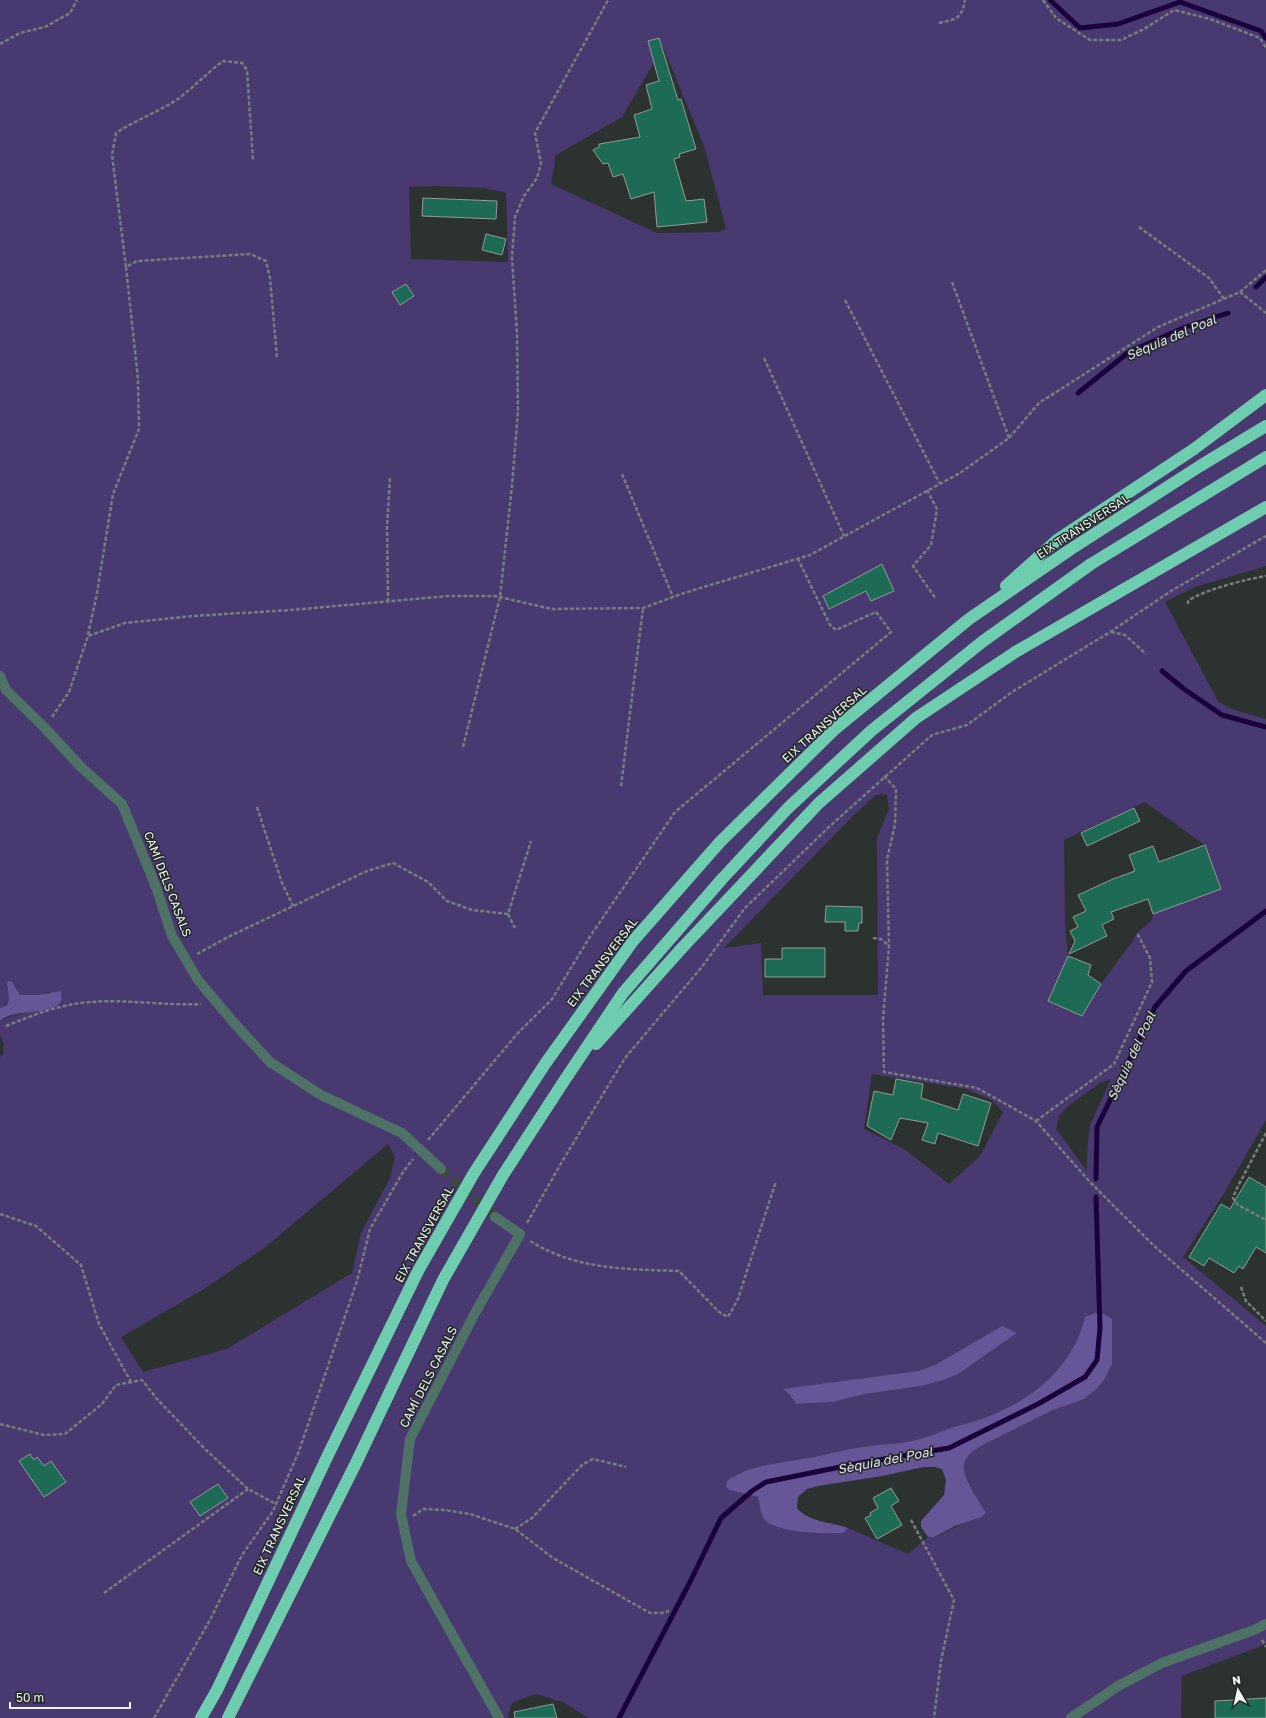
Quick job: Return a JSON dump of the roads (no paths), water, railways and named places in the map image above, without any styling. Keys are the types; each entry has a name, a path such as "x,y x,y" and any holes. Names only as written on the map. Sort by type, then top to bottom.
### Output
{"highway":[{"path":"969,619 1057,540 1194,449 1266,395"},
{"name":"EIX TRANSVERSAL","path":"201,1718 217,1690 328,1455 418,1271 474,1173 545,1064 633,941 720,842 835,729 969,619 1077,545 1200,466 1266,426"},
{"path":"228,1718 356,1463 443,1280 503,1175 623,993 722,879 788,808 871,731 982,642 1091,564 1266,457"},
{"path":"564,1081 682,948 819,803 916,718 1018,651 1266,507"}],"street":[{"name":"CAMÍ DELS CASALS","path":"0,676 6,690 44,727 80,766 122,804 156,887 172,936 198,980 218,1004 270,1062 321,1095 402,1133 441,1169"},
{"name":"CAMÍ DELS CASALS","path":"495,1217 520,1234 475,1314 410,1439 402,1514 411,1561 499,1718"},
{"path":"1071,1718 1118,1686 1162,1663 1254,1630 1266,1624"}],"waterway":[{"name":"Sèquia del Poal","path":"1050,0 1080,28 1118,24 1180,2 1261,31 1266,38"},
{"name":"Sèquia del Poal","path":"1256,287 1266,277"},
{"name":"Sèquia del Poal","path":"1078,393 1129,352 1183,328 1228,313"},
{"name":"Sèquia del Poal","path":"1162,671 1184,689 1222,715 1266,727"},
{"name":"Sèquia del Poal","path":"1096,1179 1097,1127 1155,1007 1186,971 1266,911"},
{"name":"Sèquia del Poal","path":"619,1718 691,1580 721,1518 752,1491 766,1482 860,1463 949,1448 1038,1404 1085,1377 1097,1360 1100,1328 1096,1197"}],"tunnel":[{"path":"441,1169 495,1217"}]}
